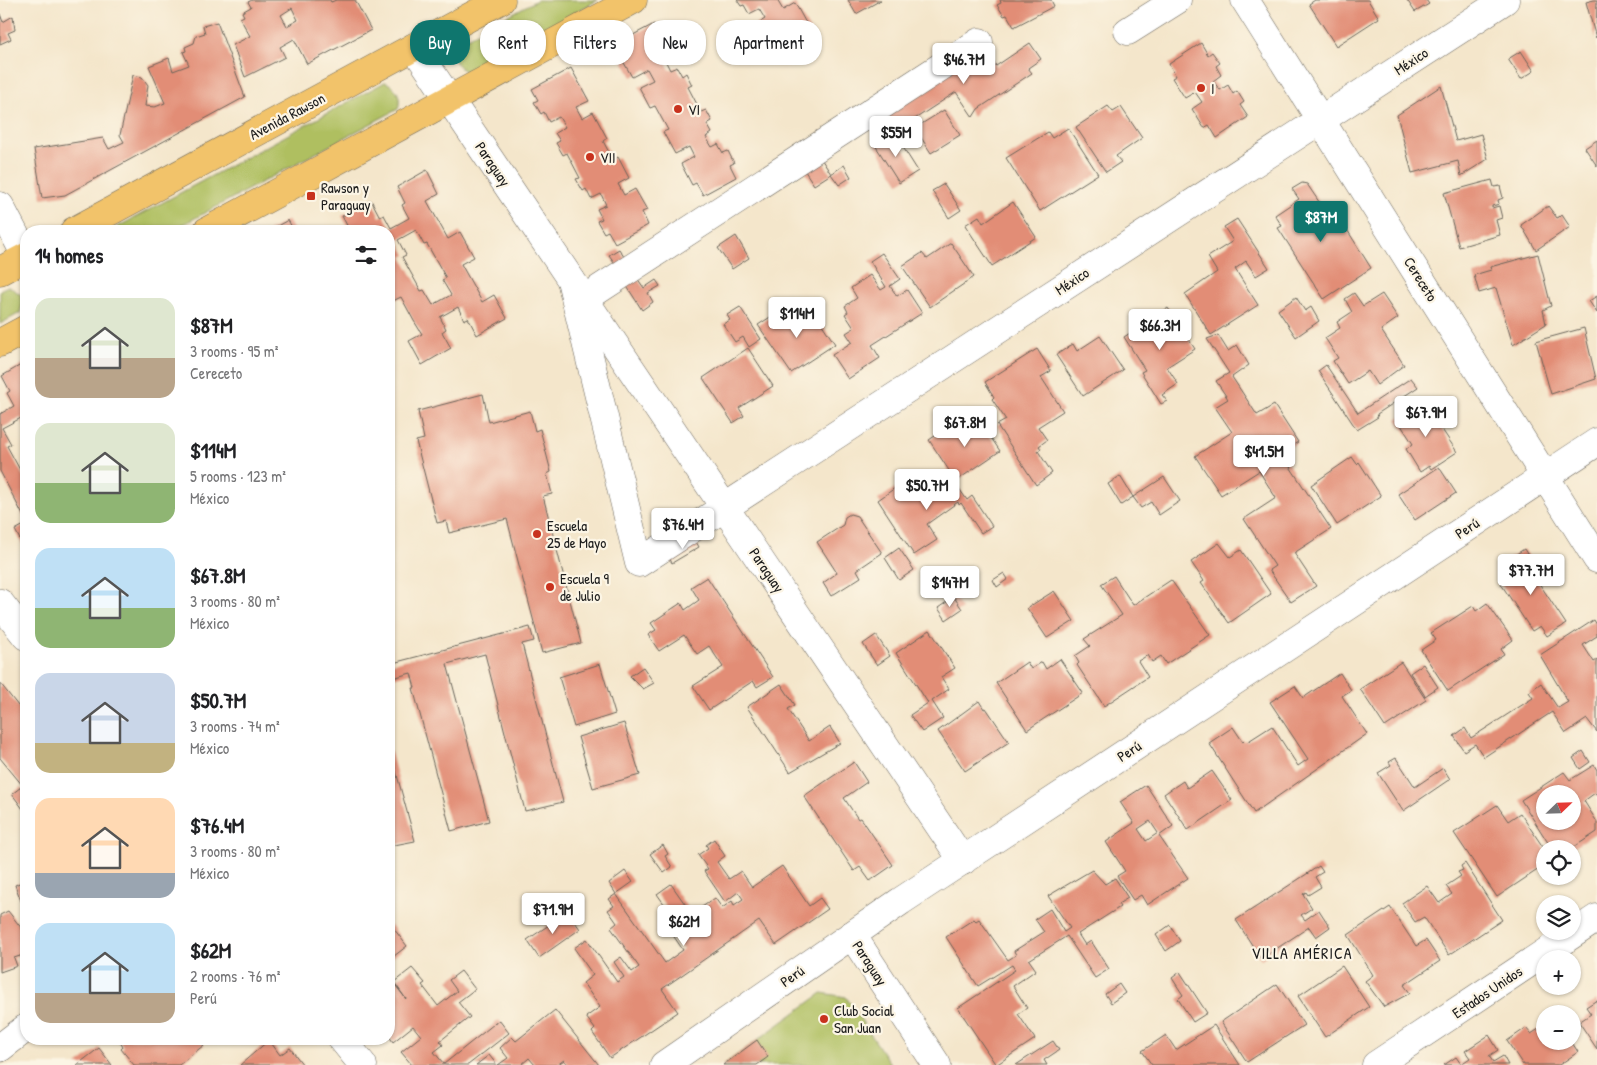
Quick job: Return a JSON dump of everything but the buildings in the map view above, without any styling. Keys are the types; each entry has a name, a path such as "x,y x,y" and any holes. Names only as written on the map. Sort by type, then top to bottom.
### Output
{"main road":[{"name":"Avenida Rawson","path":"464,20 501,0"},
{"path":"218,225 633,0"},
{"name":"Avenida Rawson","path":"85,225 410,49"},
{"path":"0,271 20,260"},
{"path":"0,343 20,332"}],"street":[{"path":"1128,31 1177,0"},
{"name":"Cereceto","path":"1245,0 1597,558"},
{"name":"México","path":"639,563 1505,0"},
{"path":"578,290 979,42"},
{"name":"Paraguay","path":"426,65 963,861"},
{"path":"0,206 20,245"},
{"name":"Paraguay","path":"578,290 639,563"},
{"name":"Perú","path":"664,1065 963,861 1597,442"},
{"path":"0,603 20,628"},
{"name":"Estados Unidos","path":"1376,1065 1597,918"},
{"name":"Paraguay","path":"852,936 937,1065"},
{"path":"0,1048 20,1033"},
{"path":"347,1045 363,1065"}],"green space":[{"path":"537,0 598,0 561,20 556,20 556,23 546,28 546,20 500,20"},
{"path":"480,31 480,64 466,72 458,65 470,65 470,36"},
{"path":"385,82 398,93 398,109 182,225 121,225"},
{"path":"8,286 20,294 20,313 0,324 0,290"},
{"name":"Club Social San Juan","path":"822,993 846,997 891,1065 723,1065"}],"place":[{"name":"I","path":"1201,88"},
{"name":"VI","path":"678,109"},
{"name":"VII","path":"590,157"},
{"name":"Rawson y Paraguay","path":"311,196"},
{"name":"Escuela 25 de Mayo","path":"537,534"},
{"name":"Escuela 9 de Julio","path":"550,587"},
{"name":"Club Social San Juan","path":"824,1019"}],"district":[{"name":"VILLA AMÉRICA","path":"1302,953"}]}
